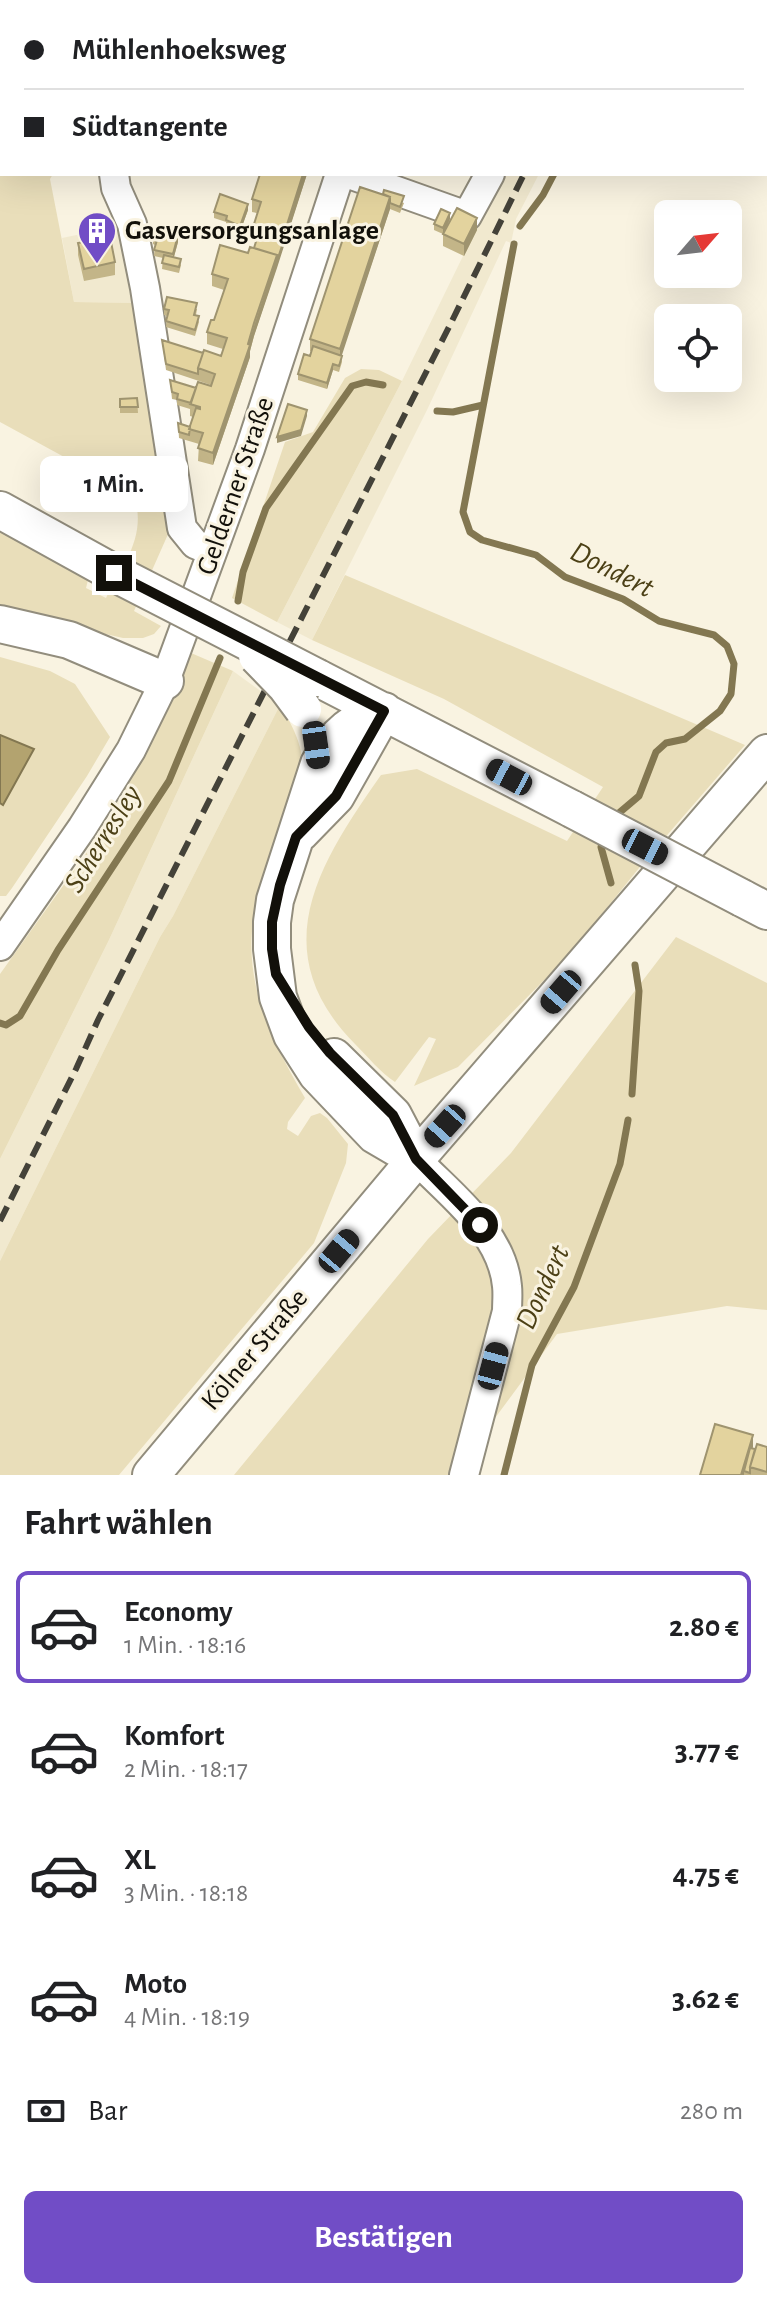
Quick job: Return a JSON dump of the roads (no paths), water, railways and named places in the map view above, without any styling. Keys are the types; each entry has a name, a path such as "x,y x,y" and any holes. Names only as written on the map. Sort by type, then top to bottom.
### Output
{"main road":[{"path":"0,510 236,636 267,665 310,693 384,711 755,905"},
{"path":"0,624 69,640 165,681"},
{"path":"310,693 319,764"},
{"path":"384,711 357,720 347,728 319,764 284,869 272,922 272,949 278,997 284,1017 317,1074 375,1135 416,1159"},
{"path":"296,837 336,796 384,711"},
{"name":"Kölner Straße","path":"151,1475 416,1159 767,753"}],"street":[{"path":"114,176 116,188 132,224 145,288 182,528 195,544 212,551"},
{"name":"Gelderner Straße","path":"3,933 82,828 131,750 165,681 250,449 339,176"},
{"path":"355,176 467,216 489,176"},
{"path":"416,1159 480,1225 497,1253 507,1283 507,1311 464,1475"}],"waterway":[{"name":"Dondert","path":"520,226 553,176"},
{"name":"Dondert","path":"514,244 463,512 470,532 482,540 536,555 565,577 623,599 659,621 714,635 727,646 734,664 731,694 720,711 685,739 666,743 656,752 639,796 613,818"},
{"name":"Scherresley","path":"238,601 243,572 266,508 352,386 366,382 383,385"},
{"name":"Scherresley","path":"437,411 453,412 483,405"},
{"name":"Scherresley","path":"0,1023 6,1025 20,1016 58,950 169,781 220,658"},
{"name":"Dondert","path":"604,835 601,847 611,883"},
{"name":"Dondert","path":"632,1094 639,991 635,965"},
{"name":"Dondert","path":"504,1475 532,1365 574,1287 620,1164 628,1120"}],"railway":[{"path":"0,1221 523,176"}],"place":[{"name":"Gasversorgungsanlage","path":"97,265"}]}
